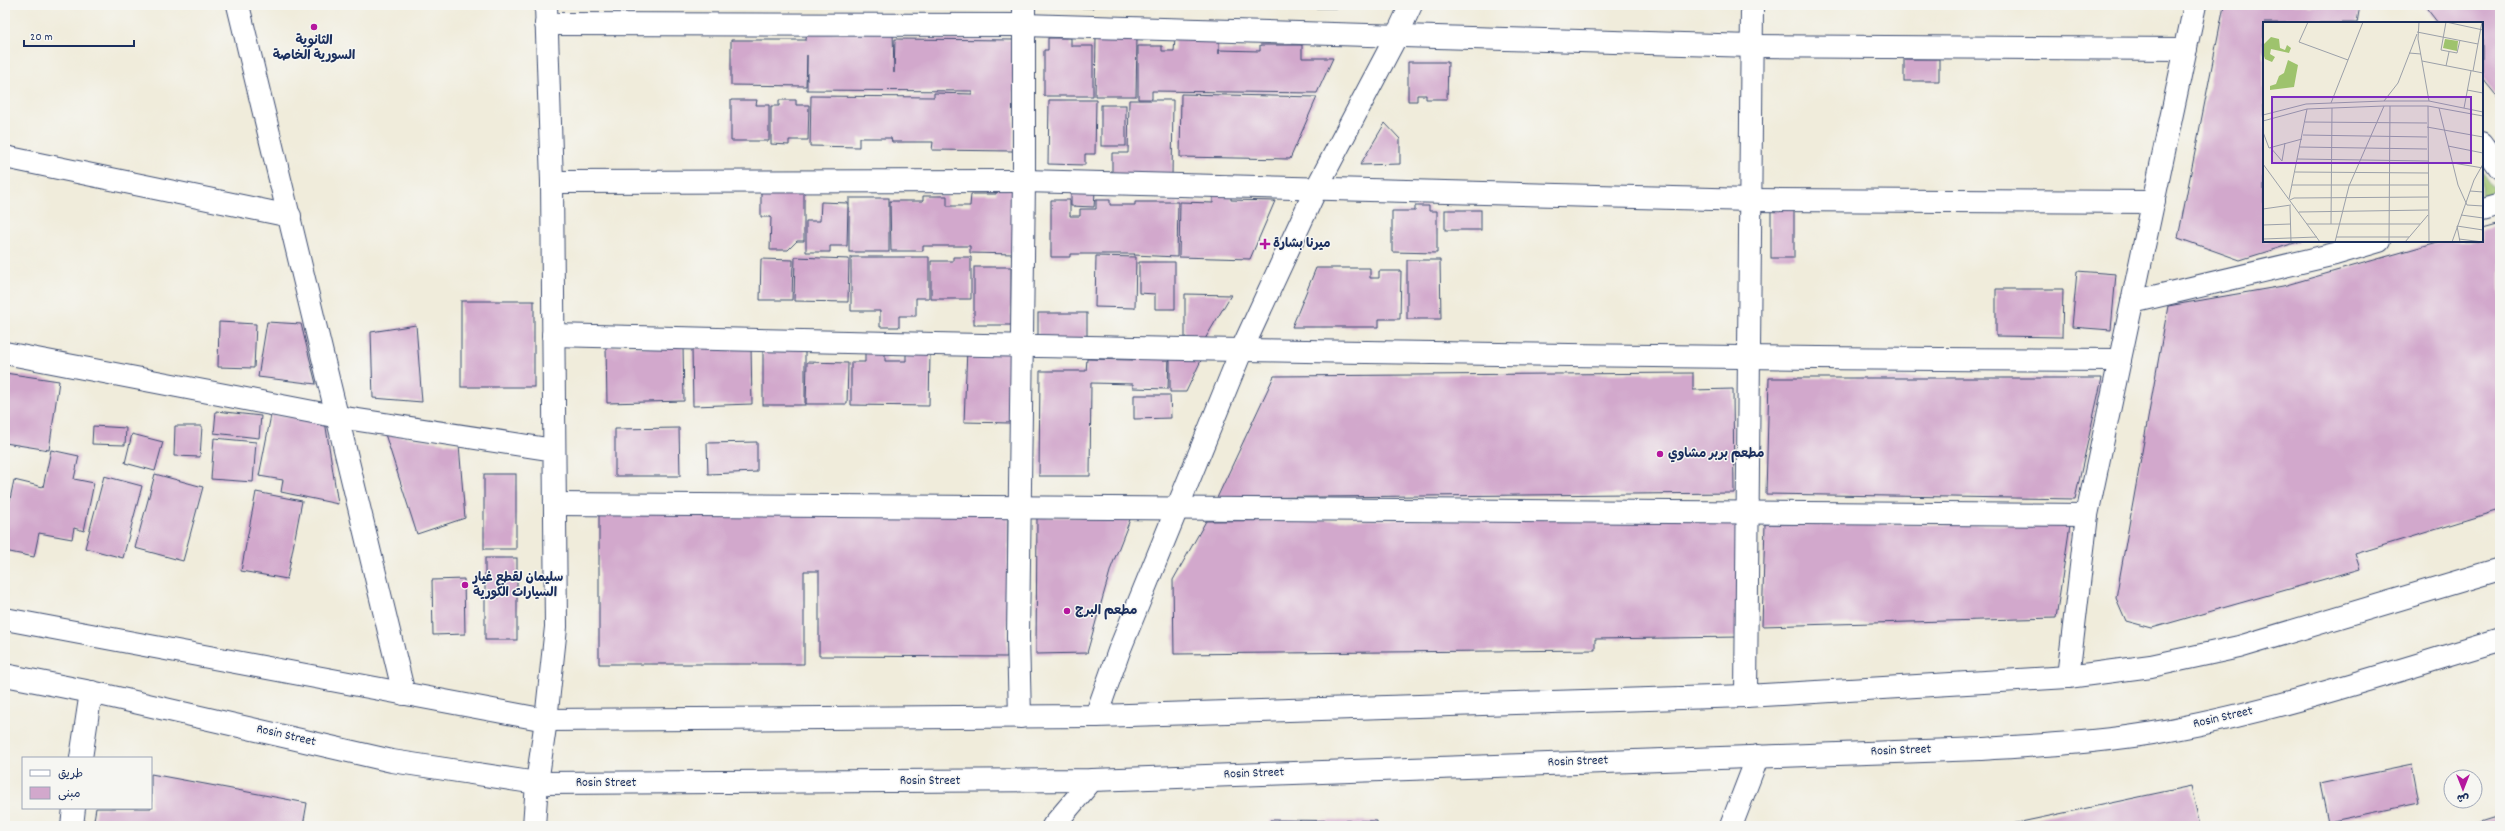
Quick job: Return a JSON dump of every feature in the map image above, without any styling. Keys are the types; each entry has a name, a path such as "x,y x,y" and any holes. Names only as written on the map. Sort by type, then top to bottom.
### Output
{"street":[{"path":"238,5 339,417 404,694"},
{"path":"1096,716 1177,509 1242,349 1316,189 1397,35 1411,5"},
{"path":"1746,696 1752,5"},
{"path":"2068,677 2087,515 2195,5"},
{"path":"534,826 537,783 546,720 556,627 552,182 546,14 1024,15 1397,35 1752,46 2186,49"},
{"path":"1020,717 1018,637 1021,507 1024,15"},
{"path":"2483,144 2500,168"},
{"path":"5,157 290,216"},
{"path":"552,182 1024,181 1750,200 2154,202"},
{"path":"2483,210 2500,205"},
{"path":"2132,302 2336,248 2373,242"},
{"path":"553,334 1022,347 1242,349 1750,358 2120,360"},
{"path":"5,353 339,417 554,450"},
{"path":"555,504 2087,515"},
{"path":"5,620 546,720 1096,716 1746,696 2068,677 2151,666 2239,646 2500,569"},
{"name":"Rosin Street","path":"5,675 91,692 392,760 537,783 1092,780 2072,744 2171,730 2266,708 2500,640"},
{"path":"81,757 91,692"},
{"path":"1731,826 1758,756"},
{"path":"1053,826 1092,780"},
{"path":"72,826 74,809"}],"green space":[{"path":"2483,172 2498,195 2483,200"}],"building":[{"path":"1045,5 1093,5 1093,8 1045,7"},
{"path":"1300,5 1364,5 1363,8 1300,8"},
{"path":"1625,5 1656,5 1656,7 1625,7"},
{"path":"2224,5 2360,5 2357,22 2263,22 2263,242 2298,242 2240,260 2178,238"},
{"path":"2424,5 2500,5 2500,100 2483,79 2483,22 2437,22"},
{"path":"893,32 894,73 895,39 1015,40 1013,151 932,150 933,142 892,142 891,138 859,138 859,147 810,146 811,96 934,97 934,93 972,94 972,91 807,90 807,55 806,86 731,85 731,40 806,40 807,33"},
{"path":"1096,37 1137,37 1136,96 1095,96"},
{"path":"1048,38 1071,38 1071,46 1093,46 1093,96 1044,96 1044,50 1048,50"},
{"path":"1175,39 1219,39 1219,50 1260,51 1260,45 1302,45 1302,58 1333,58 1317,93 1152,91 1152,99 1138,99 1138,46 1162,46 1162,51 1174,51"},
{"path":"1904,59 1939,59 1939,81 1904,81"},
{"path":"1408,62 1448,62 1447,99 1426,99 1426,95 1417,95 1417,101 1408,101"},
{"path":"1181,94 1317,97 1290,159 1180,157"},
{"path":"731,100 757,100 756,105 769,105 769,141 731,141"},
{"path":"779,100 796,100 796,105 809,105 808,140 789,140 789,145 771,144 771,106 779,106"},
{"path":"1049,100 1096,100 1095,154 1085,154 1085,165 1048,164"},
{"path":"1129,100 1173,100 1172,177 1112,176 1112,153 1128,153"},
{"path":"1101,105 1126,105 1126,146 1101,146"},
{"path":"1385,123 1400,139 1400,164 1360,165"},
{"path":"997,188 1016,189 1014,254 970,253 970,246 923,246 923,251 891,251 890,201 923,201 923,196 947,196 947,206 970,206 971,194 996,194"},
{"path":"1071,190 1095,191 1094,207 1071,206"},
{"path":"761,191 804,192 804,241 797,241 788,250 770,250 771,217 761,217"},
{"path":"1213,192 1231,192 1231,200 1275,201 1250,259 1179,257 1180,202 1213,203"},
{"path":"849,198 889,198 889,252 849,252"},
{"path":"1051,200 1070,200 1070,216 1080,216 1080,209 1096,209 1096,200 1110,200 1110,205 1135,205 1135,202 1178,202 1177,257 1134,255 1135,254 1070,254 1070,257 1051,257"},
{"path":"821,202 848,203 847,246 830,246 830,252 806,252 806,221 820,221"},
{"path":"1771,203 1794,203 1794,258 1771,258"},
{"path":"1415,206 1429,206 1429,211 1437,211 1437,253 1392,252 1392,211 1415,211"},
{"path":"1445,210 1481,210 1481,230 1445,230"},
{"path":"2500,224 2500,510 2355,554 2360,569 2152,628 2126,621 2116,598 2168,306 2283,286 2437,242 2483,242 2483,229"},
{"path":"1096,256 1136,257 1135,308 1095,307"},
{"path":"795,257 849,259 848,302 794,301"},
{"path":"851,257 929,257 929,298 916,298 916,316 899,316 899,327 880,327 880,311 851,311"},
{"path":"953,257 971,257 971,299 931,299 931,261 953,261"},
{"path":"761,259 793,260 792,300 760,300"},
{"path":"1407,260 1440,260 1441,319 1407,319"},
{"path":"1139,262 1175,262 1175,309 1155,309 1155,294 1139,293"},
{"path":"974,267 1011,267 1011,325 974,325"},
{"path":"1316,268 1370,268 1370,278 1379,278 1379,271 1401,271 1400,319 1379,319 1379,327 1292,327"},
{"path":"2077,271 2116,274 2111,330 2072,327"},
{"path":"1996,289 2063,289 2062,337 1996,336"},
{"path":"1185,294 1231,295 1205,339 1185,339"},
{"path":"461,301 534,301 534,387 461,387"},
{"path":"1038,313 1087,313 1087,342 1038,342"},
{"path":"219,322 256,324 254,368 218,367"},
{"path":"267,322 301,324 316,384 258,377"},
{"path":"416,325 422,402 373,398 371,332"},
{"path":"683,346 684,401 607,403 606,347"},
{"path":"751,347 752,404 693,406 692,348"},
{"path":"763,348 805,348 805,405 763,405"},
{"path":"967,349 1013,351 1010,423 964,422"},
{"path":"865,352 885,352 885,361 906,361 906,354 930,354 929,406 851,405 851,362 865,362"},
{"path":"1170,352 1205,352 1186,392 1170,392"},
{"path":"1133,354 1169,354 1168,389 1133,388 1133,384 1091,383 1090,476 1039,476 1040,371 1086,371 1087,359 1133,360"},
{"path":"807,362 848,363 847,404 806,404"},
{"path":"5,373 59,381 49,450 5,443"},
{"path":"1693,373 1693,390 1733,389 1734,493 1217,498 1274,376"},
{"path":"1769,378 2102,378 2075,499 1766,494"},
{"path":"1134,395 1170,395 1171,418 1134,419"},
{"path":"216,411 261,416 259,438 214,433"},
{"path":"271,415 325,421 338,504 281,492 283,480 259,476"},
{"path":"93,426 126,428 125,445 92,444"},
{"path":"175,426 202,426 200,457 174,456"},
{"path":"679,428 680,476 615,476 615,429"},
{"path":"132,434 163,442 155,471 125,463"},
{"path":"385,434 459,445 465,518 417,534"},
{"path":"214,438 256,442 253,482 211,479"},
{"path":"757,442 757,472 708,474 707,443"},
{"path":"51,450 79,456 74,479 94,483 84,531 74,528 72,539 39,533 34,557 5,551 5,523 14,480 43,487"},
{"path":"155,474 203,487 183,561 135,548"},
{"path":"484,474 516,474 516,549 484,549"},
{"path":"104,476 142,486 123,558 85,548"},
{"path":"256,492 302,501 287,579 241,571"},
{"path":"599,511 1008,513 1007,657 819,656 819,571 804,571 804,664 599,664"},
{"path":"1037,517 1131,517 1111,568 1087,653 1036,654"},
{"path":"1740,517 1740,637 1595,639 1595,650 1174,654 1173,580 1206,521"},
{"path":"1765,524 2070,525 2056,618 1762,626"},
{"path":"485,558 517,558 517,640 485,640"},
{"path":"464,579 465,634 433,635 432,580"},
{"path":"2412,765 2419,803 2328,822 2320,784"},
{"path":"152,774 307,803 303,826 93,826 96,809 152,809"},
{"path":"2191,786 2200,826 2007,826 2007,825"},
{"path":"2500,816 2500,826 2468,826"},
{"path":"1270,820 1377,821 1377,826 1270,826"}],"place":[{"name":"الثانوية السورية الخاصة","path":"314,27"},
{"name":"ميرنا بشارة","path":"1265,244"},
{"name":"مطعم بربر مشاوي","path":"1660,454"},
{"name":"سليمان لقطع غيار السيارات الكورية","path":"465,585"},
{"name":"مطعم البرج","path":"1067,611"}]}
